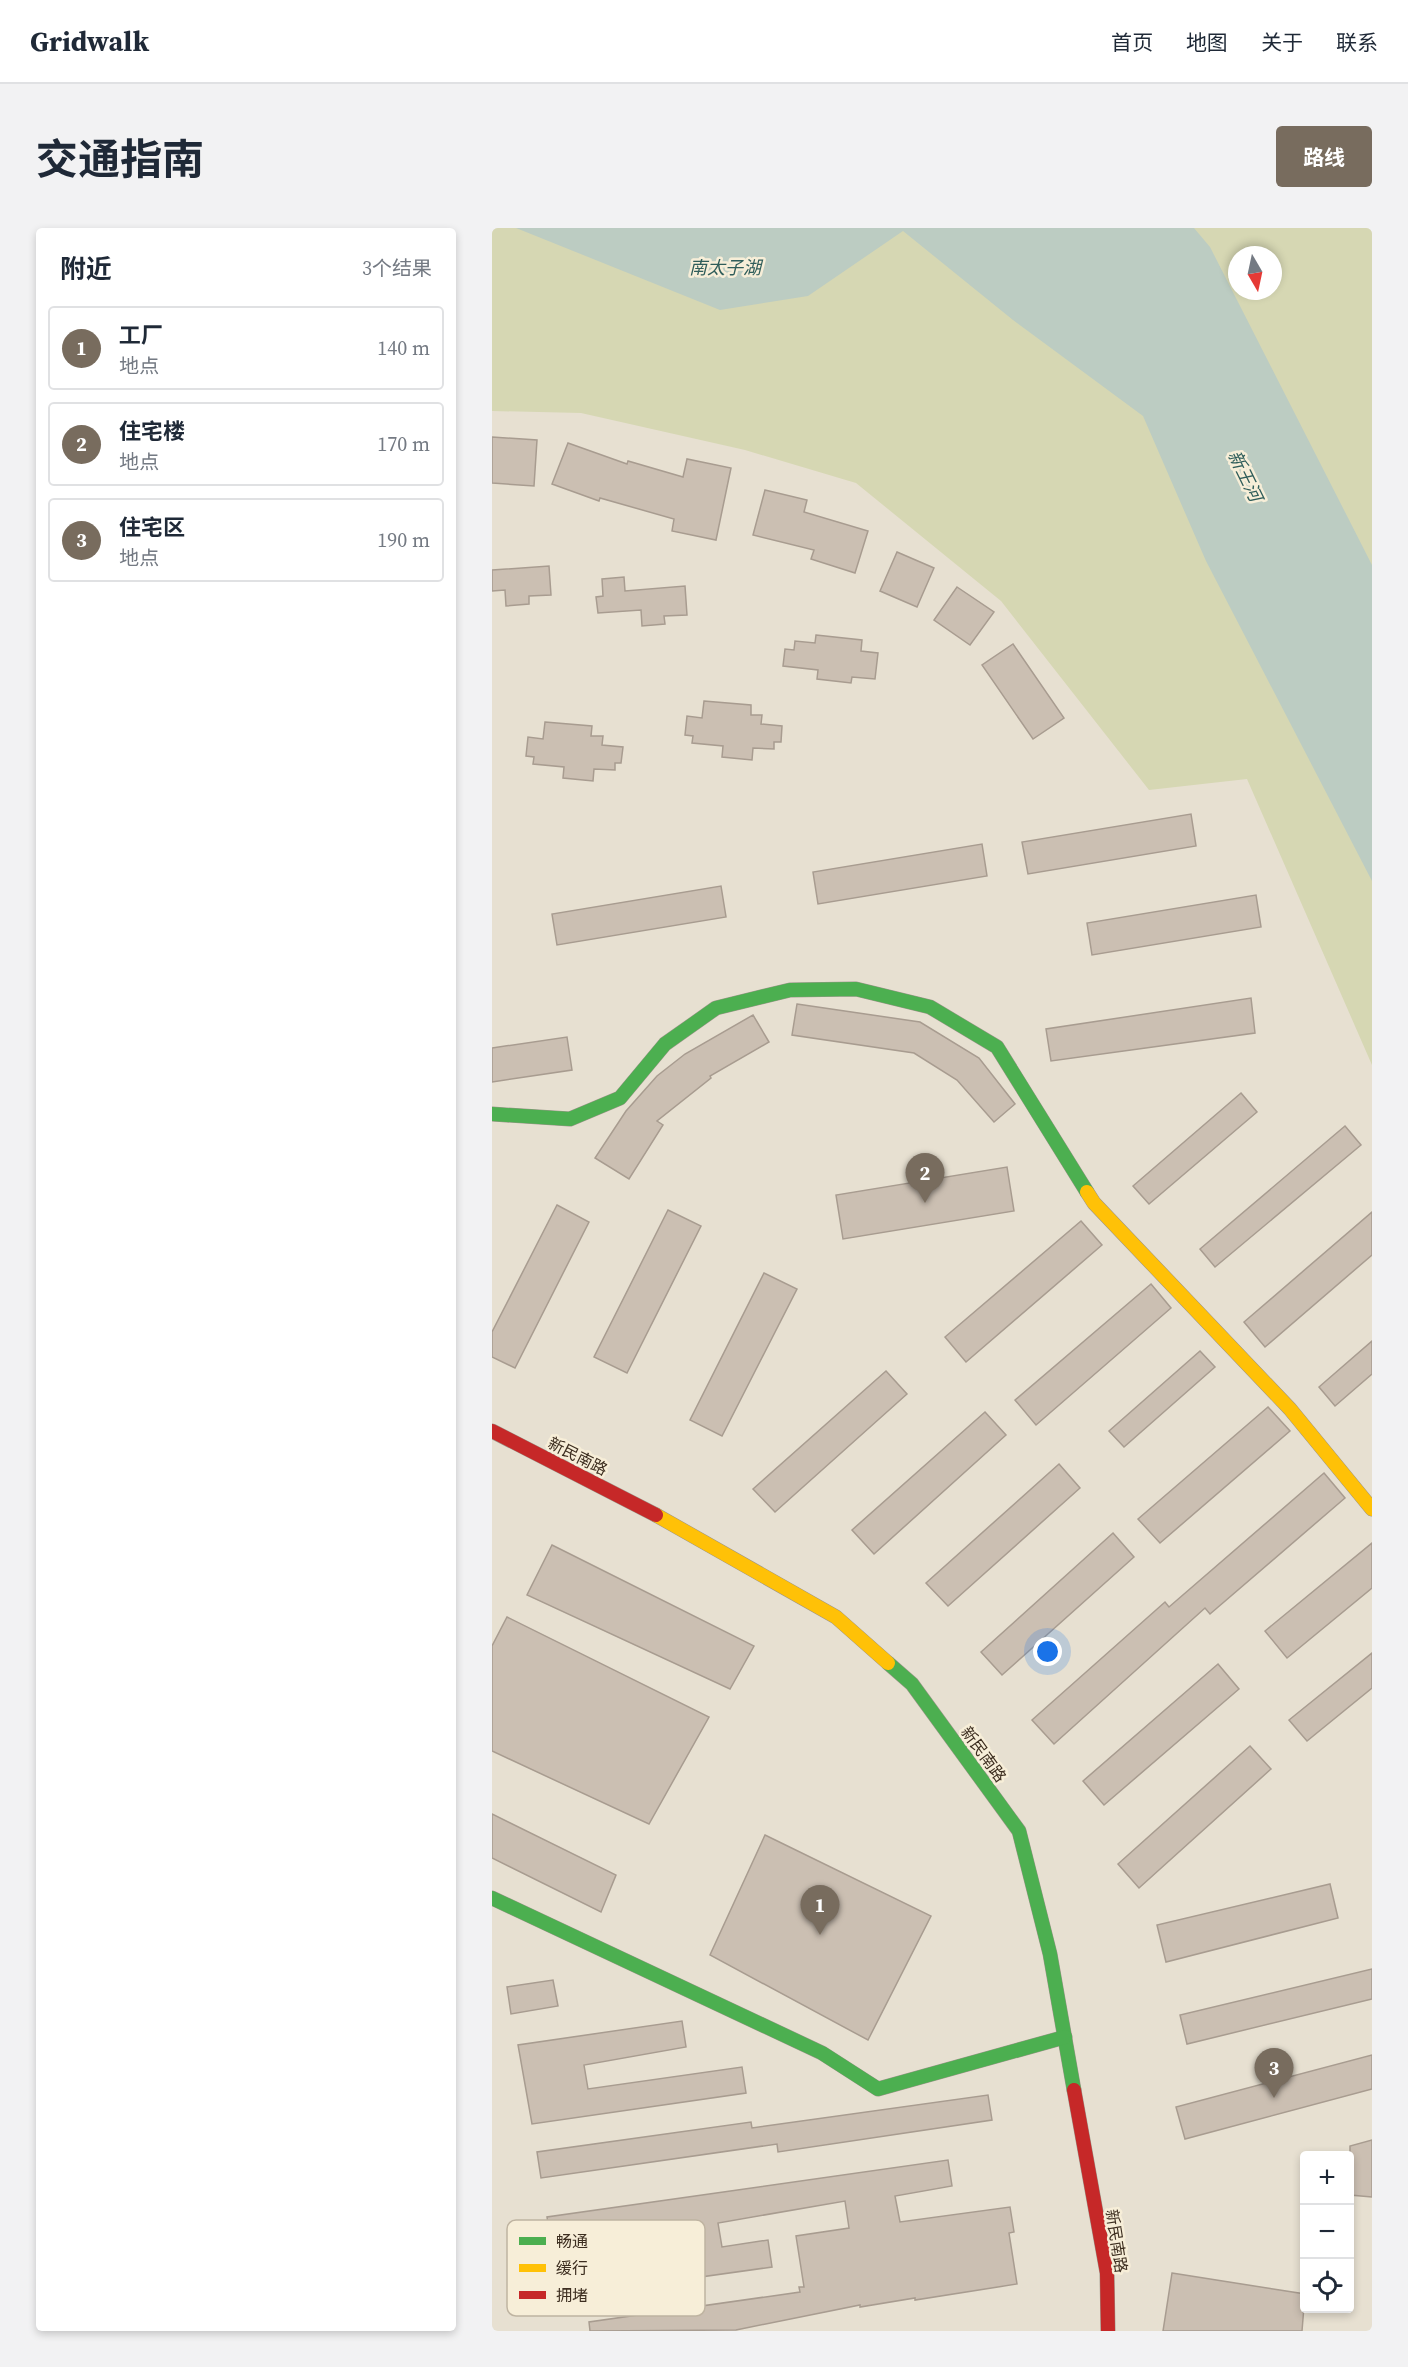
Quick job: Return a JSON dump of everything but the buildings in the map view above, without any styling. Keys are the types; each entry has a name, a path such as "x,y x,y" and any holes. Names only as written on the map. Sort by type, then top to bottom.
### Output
{"street":[{"path":"492,1114 570,1119 620,1098 665,1044 716,1008 790,990 856,989 930,1006 997,1047 1094,1203 1290,1409 1372,1509"},
{"name":"新民南路","path":"492,1431 670,1522 836,1617 912,1684 1018,1831 1050,1954 1065,2037 1107,2273 1108,2331"},
{"path":"492,1898 822,2053 878,2088 1065,2037"}],"green space":[{"path":"492,228 1372,228 1372,1065 1247,779 1149,790 1001,601 856,483 745,450 581,413 492,411"}],"water":[{"path":"516,228 1194,228 1210,247 1228,282 1228,300 1237,300 1372,565 1372,881 1206,561 1143,416 1013,320 903,231 808,296 720,310"}],"traffic: fast":[{"path":"492,1114 570,1119 620,1098 665,1044 716,1008 790,990 856,989 930,1007 997,1047 1087,1192"},
{"path":"888,1663 912,1684 1019,1831 1050,1954 1074,2090"},
{"path":"492,1898 822,2053 878,2089 1065,2037"}],"traffic: slow":[{"path":"1087,1192 1094,1203 1290,1409 1372,1509"},
{"path":"656,1515 836,1617 888,1663"}],"traffic: jam":[{"path":"492,1431 656,1515"},
{"path":"1074,2090 1107,2273 1108,2331"}],"place":[{"name":"住宅楼","path":"925,1203"},
{"name":"工厂","path":"820,1935"},
{"name":"住宅区","path":"1274,2098"}],"water label":[{"name":"南太子湖","path":"725,268"},
{"name":"新王河","path":"1245,476"}]}
